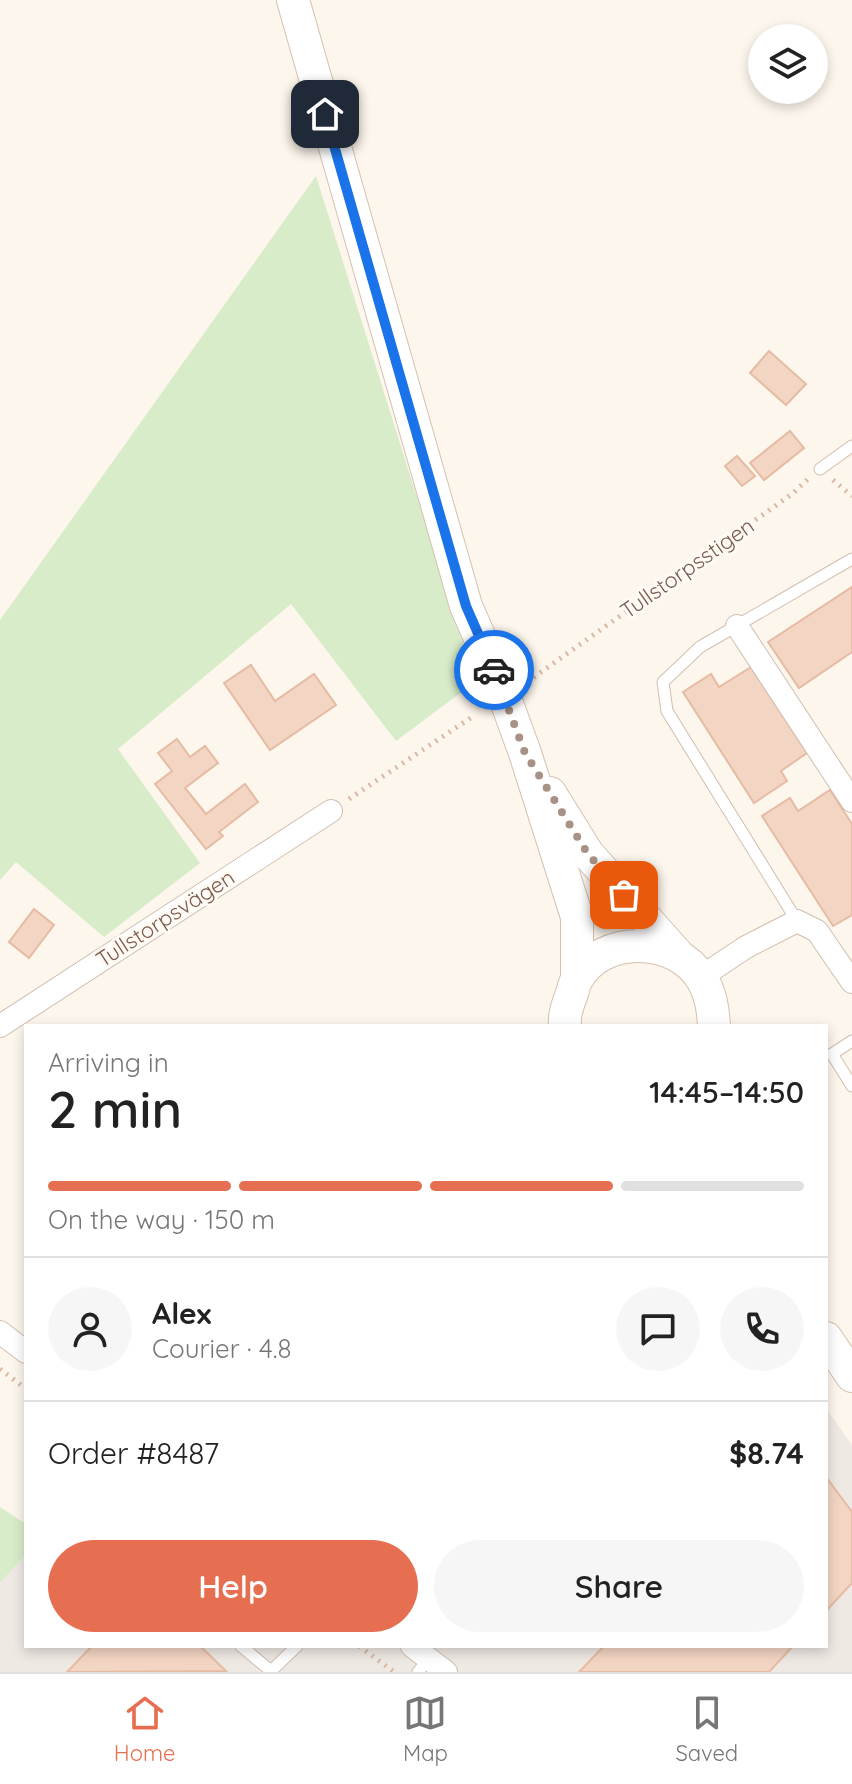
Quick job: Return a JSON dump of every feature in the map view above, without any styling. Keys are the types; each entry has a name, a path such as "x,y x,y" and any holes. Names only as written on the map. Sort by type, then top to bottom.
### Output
{"main road":[{"path":"293,0 466,606 498,679 525,753 577,917 577,978 562,1022"},
{"path":"525,753 588,854 690,966 712,1001 714,1024"},
{"path":"577,978 597,958 623,947 652,946 690,966"},
{"path":"828,1341 852,1376"}],"street":[{"path":"737,626 852,801"},
{"name":"Tullstorpsvägen","path":"0,1026 331,811"},
{"path":"690,966 746,947 797,921 817,931 852,982"},
{"path":"0,1332 24,1350"}],"lane":[{"path":"820,469 852,446"},
{"path":"797,921 667,711 663,682 700,647 852,559"},
{"path":"852,1041 832,1054 852,1086"},
{"path":"243,1648 271,1672 295,1648"}],"path":[{"name":"Tullstorpsstigen","path":"520,687 792,494 820,469"},
{"path":"331,811 475,715"},
{"path":"0,1369 24,1387"},
{"path":"362,1648 394,1672"}],"shaded area":[{"path":"828,1411 852,1445 852,1672 0,1672 0,1583 24,1556 24,1648 828,1648"}],"green space":[{"path":"316,176 475,682 396,741 291,604 118,749 200,863 104,937 16,862 0,880 0,620"},
{"path":"0,1507 24,1523 24,1556 0,1583"}],"building":[{"path":"769,351 806,384 786,405 750,373"},
{"path":"790,431 804,448 764,480 750,463"},
{"path":"737,456 755,476 742,486 725,466"},
{"path":"852,587 852,652 799,688 768,642"},
{"path":"251,665 275,701 314,674 336,705 270,750 224,683"},
{"path":"751,667 807,753 781,771 787,781 754,803 683,692 711,674 719,687"},
{"path":"177,739 190,757 205,746 218,763 185,788 206,814 245,784 258,802 219,832 223,836 206,849 155,784 172,771 158,753"},
{"path":"830,790 852,824 852,915 833,926 762,816 790,798 798,811"},
{"path":"34,909 54,925 29,958 9,942"},
{"path":"828,1480 852,1512 852,1583 828,1609"},
{"path":"90,1648 202,1648 226,1671 67,1672"},
{"path":"602,1648 791,1648 769,1672 579,1672"}],"way so far":[{"path":"494,670 525,753 588,854 624,895"}],"route":[{"path":"325,114 466,606 494,670"}]}
